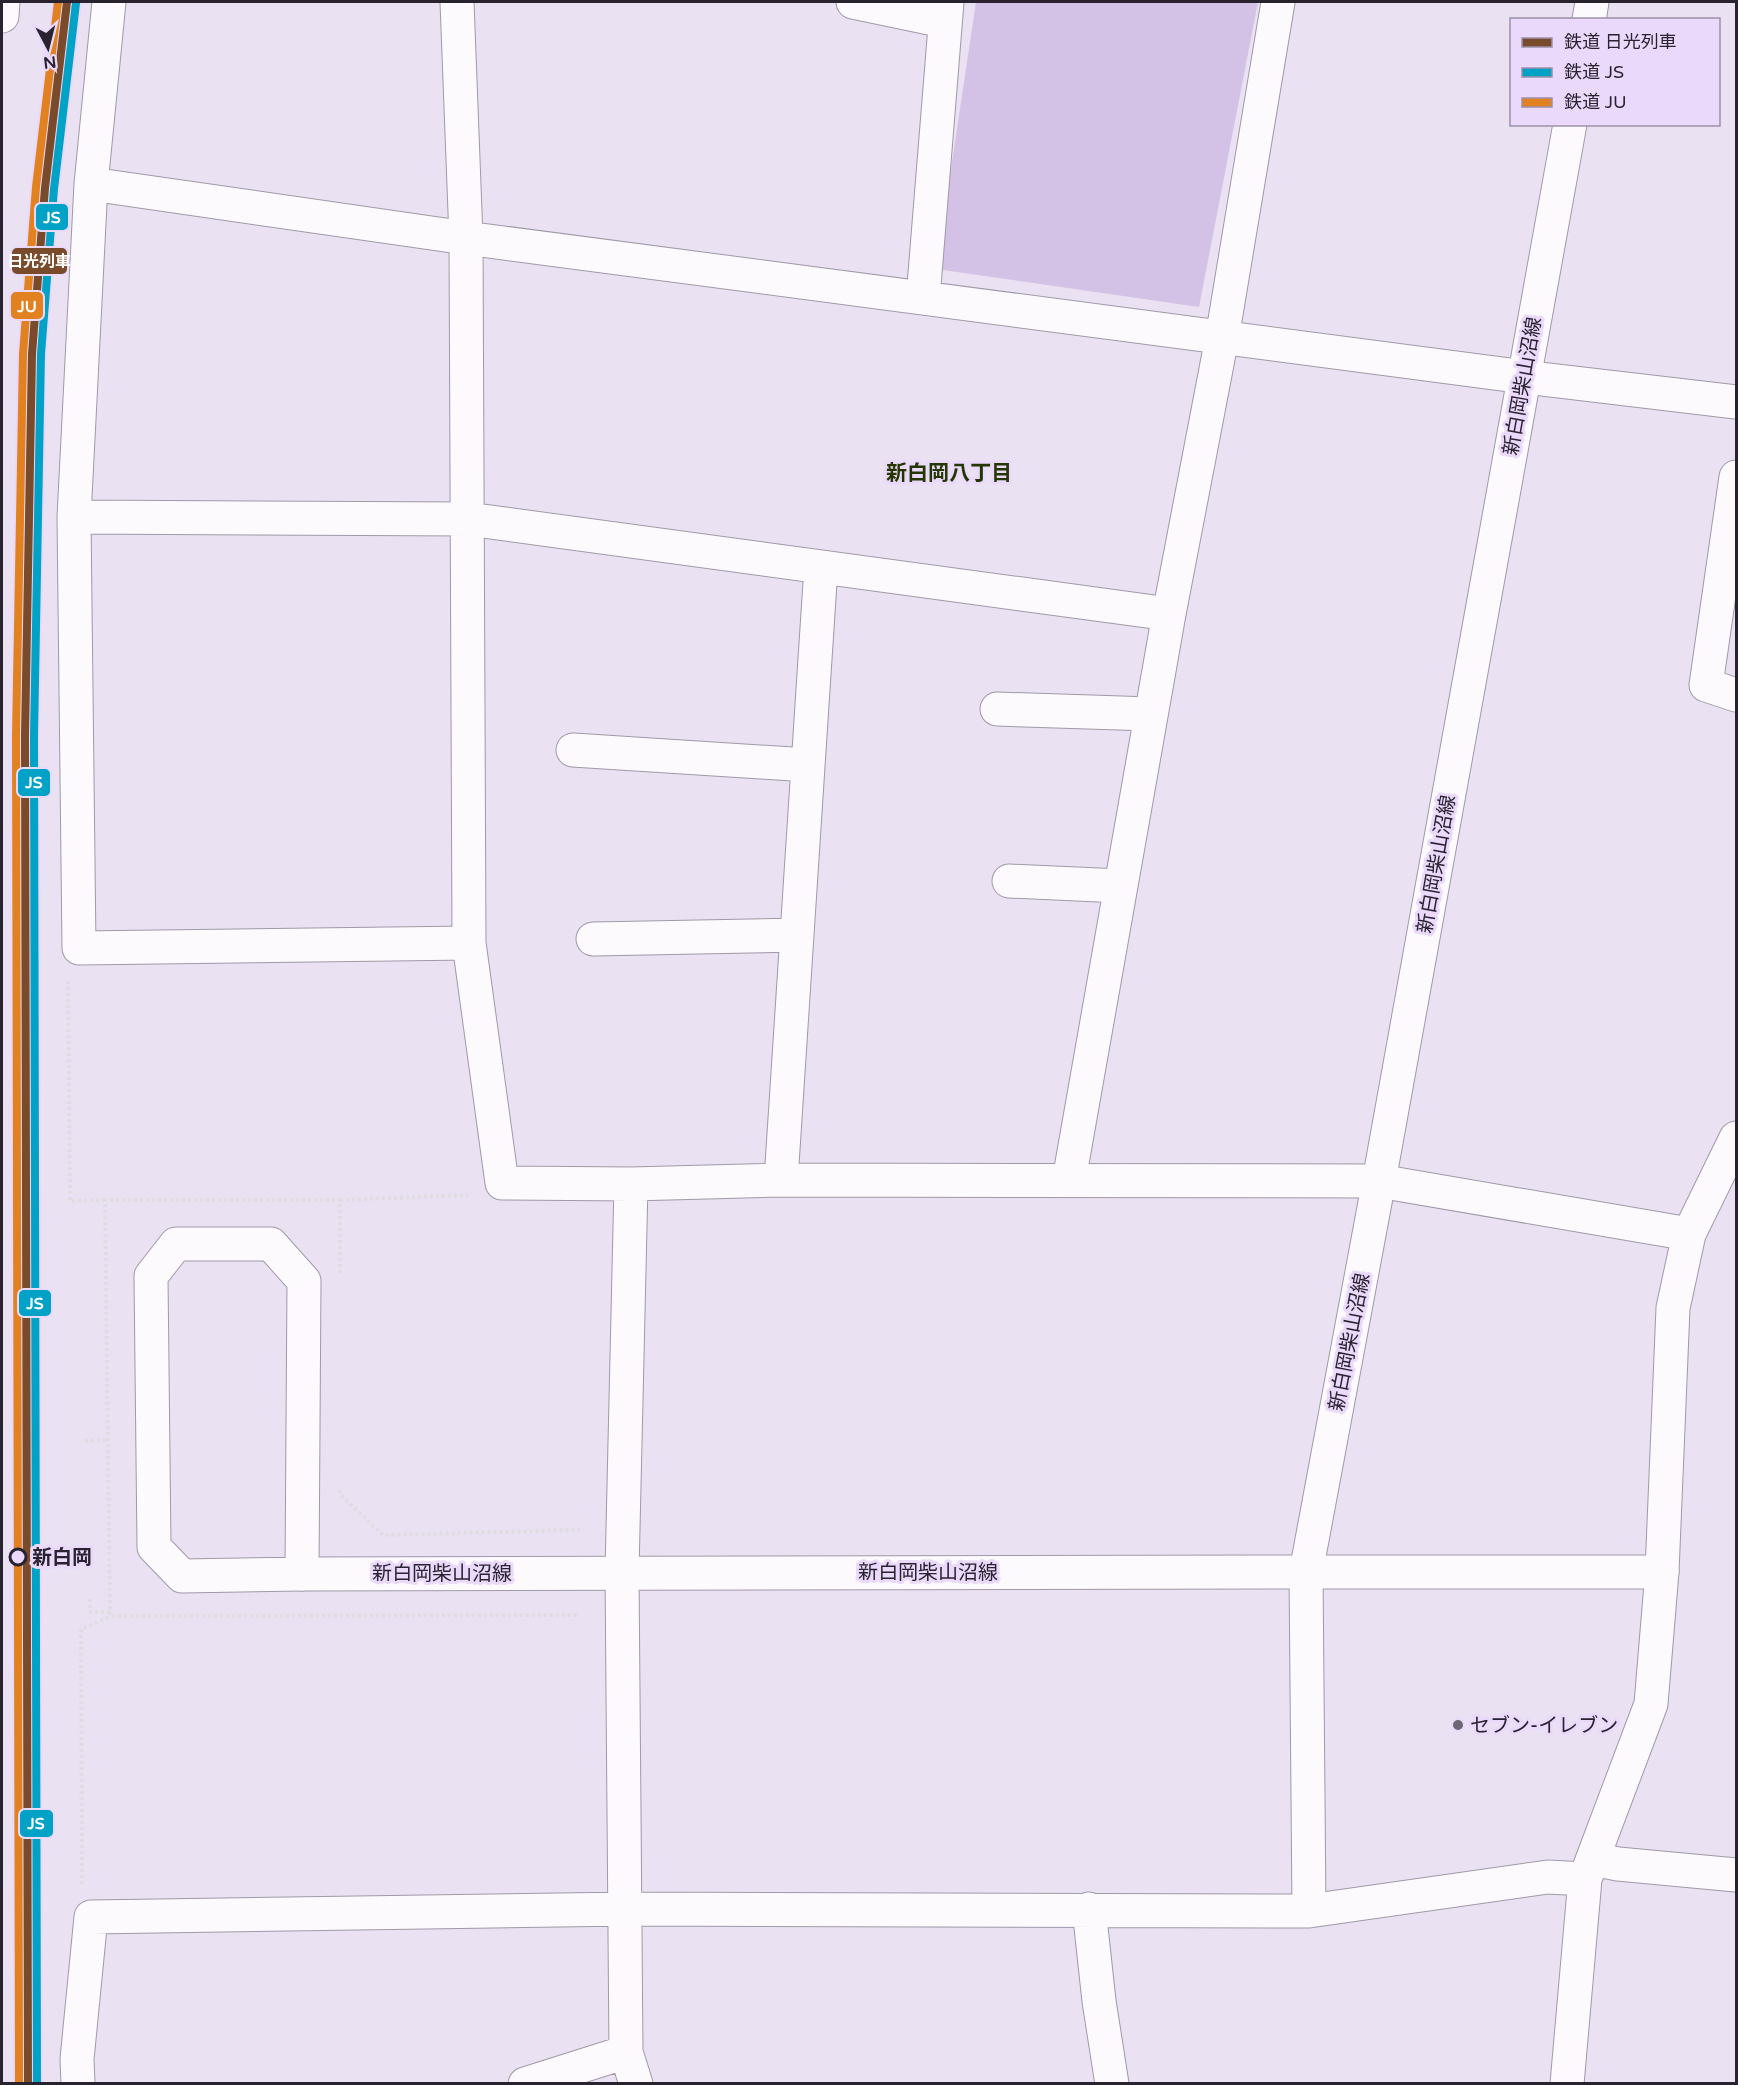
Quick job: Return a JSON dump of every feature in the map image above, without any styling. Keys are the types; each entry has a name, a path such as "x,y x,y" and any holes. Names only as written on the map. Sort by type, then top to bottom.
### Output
{"street":[{"path":"2,16 3,2"},
{"path":"109,2 91,184 75,517 79,948 469,943"},
{"path":"457,2 466,238 469,943 502,1183 631,1184 781,1180 1379,1181 1689,1234"},
{"path":"853,2 946,11 923,298"},
{"path":"1069,1180 1169,614 1222,338 1278,2"},
{"path":"1589,18 1592,2"},
{"name":"新白岡柴山沼線","path":"302,1574 304,1281 271,1244 176,1244 151,1276 154,1547 182,1576 622,1572 1306,1572 1570,126"},
{"path":"91,184 466,238 1524,377 1737,402"},
{"path":"1737,477 1706,685 1737,695"},
{"path":"75,517 468,519 1169,614"},
{"path":"781,1180 820,567"},
{"path":"997,709 1151,714"},
{"path":"573,750 808,765"},
{"path":"1008,881 1121,886"},
{"path":"592,939 797,935"},
{"path":"1567,2084 1589,1869 1651,1704 1662,1572 1673,1308 1689,1234 1737,1138"},
{"path":"631,1184 622,1572 626,2052 636,2084"},
{"path":"1309,1911 1306,1572 1662,1572"},
{"path":"78,2084 77,2059 92,1917 626,1909 1309,1911 1618,1864 1737,1875"},
{"path":"1089,1909 1099,2001 1112,2084"},
{"path":"525,2084 626,2052"}],"path":[{"path":"79,948 68,965 70,1201 105,1200"},
{"path":"340,1200 473,1195 502,1183"},
{"path":"85,1441 108,1440"},
{"path":"90,1599 90,1612 110,1614 81,1629 82,1881 92,1917"}],"shaded area":[{"path":"976,2 1258,2 1199,307 936,269"}],"rail line":[{"name":"JU","path":"19,2084 16,736 23,354 36,187 58,2"},
{"name":"日光列車","path":"28,2084 25,736 32,354 45,188 67,2"},
{"name":"JS","path":"37,2084 34,736 41,354 54,189 76,3"}],"place":[{"name":"新白岡","path":"18,1557"},
{"name":"セブン-イレブン","path":"1458,1725"}],"district":[{"name":"新白岡八丁目","path":"949,473"}]}
